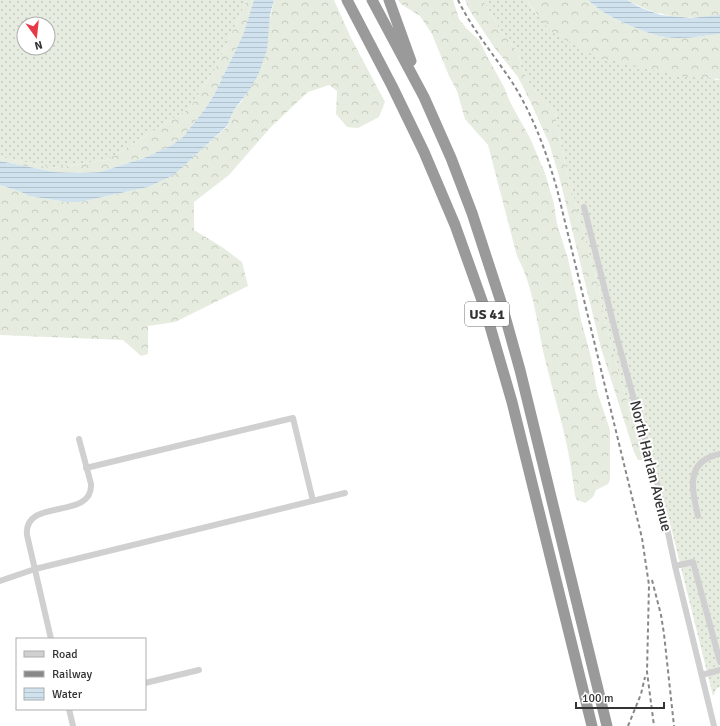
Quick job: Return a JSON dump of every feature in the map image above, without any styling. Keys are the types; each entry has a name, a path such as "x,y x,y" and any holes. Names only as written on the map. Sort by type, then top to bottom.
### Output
{"highway":[{"name":"US 41","path":"347,0 410,120 455,225 483,302 512,402 592,726"},
{"name":"US 41","path":"372,0 424,97 451,158 472,213 503,310 520,370 607,726"},
{"path":"389,0 424,97"}],"street":[{"name":"North Harlan Avenue","path":"584,207 617,338 659,490 675,566 714,726"},
{"path":"86,468 293,418 313,501"},
{"path":"51,638 27,535 27,528 29,523 40,514 76,505 85,500 90,493 91,487 79,439"},
{"path":"698,516 692,485 693,476 698,465 708,458 720,454"},
{"path":"0,581 35,569 345,493"},
{"path":"675,566 693,562 720,662"},
{"path":"146,683 199,670"},
{"path":"702,675 720,670"},
{"path":"69,710 73,726"}],"green space":[{"path":"0,0 247,0 215,69 189,109 107,160 52,168 0,157"},
{"path":"247,0 254,0 243,35 214,95 183,137 172,145 144,158 100,172 54,172 0,161 0,157 52,168 107,160 189,109 215,69"},
{"path":"274,0 334,0 351,38 385,102 379,117 358,128 347,127 336,114 337,91 329,85 308,92 270,128 229,175 194,202 194,230 222,247 242,262 248,286 175,322 148,326 148,354 141,356 123,340 0,335 0,185 29,196 67,202 80,202 148,187 170,177 227,127 234,110 242,101 269,23"},
{"path":"398,0 453,0 459,19 479,40 504,87 510,102 530,138 545,173 554,204 557,224 568,259 581,320 591,357 597,391 610,430 610,480 608,484 596,490 593,497 585,503 577,500 575,496 566,439 545,359 531,293 523,268 517,256 488,145 465,119 457,91 449,76 432,34 420,16 401,4"},
{"path":"465,0 483,0 499,28 519,54 521,66 528,81 540,98 555,112 569,181 599,289 603,313 621,383 645,449 645,457 642,460 638,460 634,452 601,348 559,176 549,143 518,77 494,47 470,11"},
{"path":"483,0 526,0 537,15 717,80 720,79 720,687 717,688 713,696 654,459 645,457 645,449 621,383 603,313 599,289 569,181 555,112 540,98 528,81 521,66 519,54 499,28"},
{"path":"526,0 588,0 606,14 658,36 685,38 720,34 720,79 678,76 601,58 585,51 550,31"},
{"path":"627,0 720,0 720,15 696,18 672,16 638,6"}],"water":[{"path":"254,0 274,0 270,15 267,50 258,75 250,89 234,110 227,126 177,172 170,177 148,187 80,202 67,202 29,196 0,185 0,161 54,172 100,172 144,158 172,145 183,137 214,95 243,35"},
{"path":"588,0 627,0 639,7 661,15 691,18 720,15 720,34 685,38 658,36 613,18"}],"railway":[{"path":"458,0 476,32 520,95 533,120 557,189 642,538 649,585 647,672 654,726"},
{"path":"652,580 664,634 674,726"},
{"path":"628,726 641,694 645,677"}]}
